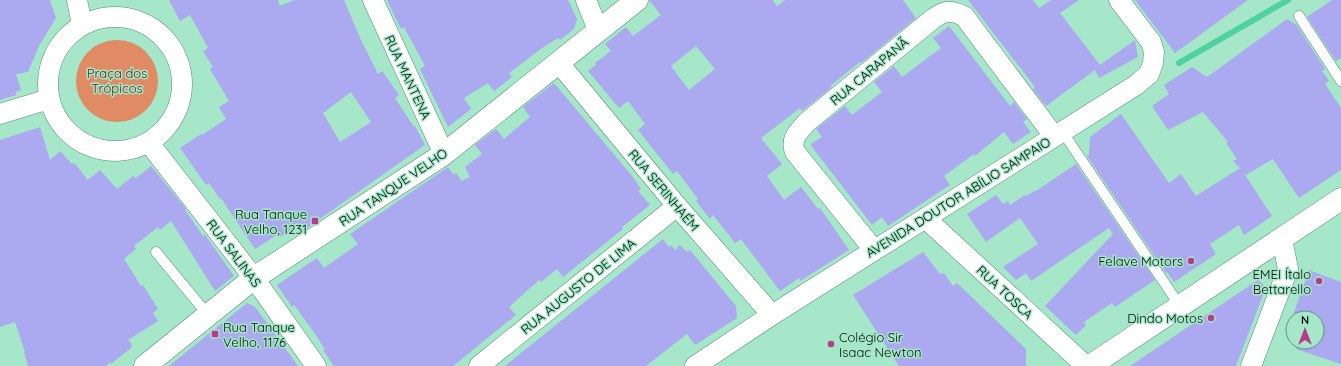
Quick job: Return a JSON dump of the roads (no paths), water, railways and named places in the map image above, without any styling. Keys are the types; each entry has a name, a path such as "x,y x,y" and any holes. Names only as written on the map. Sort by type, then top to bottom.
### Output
{"street":[{"path":"77,0 82,25"},
{"name":"RUA MANTENA","path":"373,0 444,154"},
{"path":"586,0 598,30"},
{"name":"RUA TANQUE VELHO","path":"145,366 254,278 444,154 637,0"},
{"name":"AVENIDA DOUTOR ABÍLIO SAMPAIO","path":"695,366 874,250 1136,85 1149,74 1153,63 1154,52 1151,42 1120,0"},
{"name":"RUA CARAPANÃ","path":"874,250 795,152 793,140 807,122 934,18 945,11 955,12 964,16 1058,134"},
{"path":"105,17 128,17 150,26 168,41 180,62 183,85 179,108 167,128 149,143 128,150 107,151 87,145 69,133 56,117 49,99 48,76 54,55 66,38 82,25 105,17"},
{"name":"RUA SERINHAÉM","path":"558,62 677,206 772,315"},
{"path":"0,114 49,99"},
{"name":"RUA SALINAS","path":"149,143 254,278 316,366"},
{"path":"1090,366 1341,199"},
{"name":"RUA AUGUSTO DE LIMA","path":"479,366 677,206"},
{"name":"RUA TOSCA","path":"925,218 1086,366"},
{"path":"1252,366 1288,269 1282,239"}],"lane":[{"path":"1299,16 1341,81"},
{"path":"1058,134 1180,306"},
{"path":"156,252 208,314"}],"waterway":[{"path":"1179,63 1288,0"}],"place":[{"name":"Rua Tanque Velho, 1231","path":"315,221"},
{"name":"Felave Motors","path":"1191,261"},
{"name":"EMEI Ítalo Bettarello","path":"1319,281"},
{"name":"Dindo Motos","path":"1211,318"},
{"name":"Rua Tanque Velho, 1176","path":"215,334"},
{"name":"Colégio Sir Isaac Newton","path":"831,344"}],"park label":[{"name":"Praça dos Trópicos","path":"117,80"}]}
